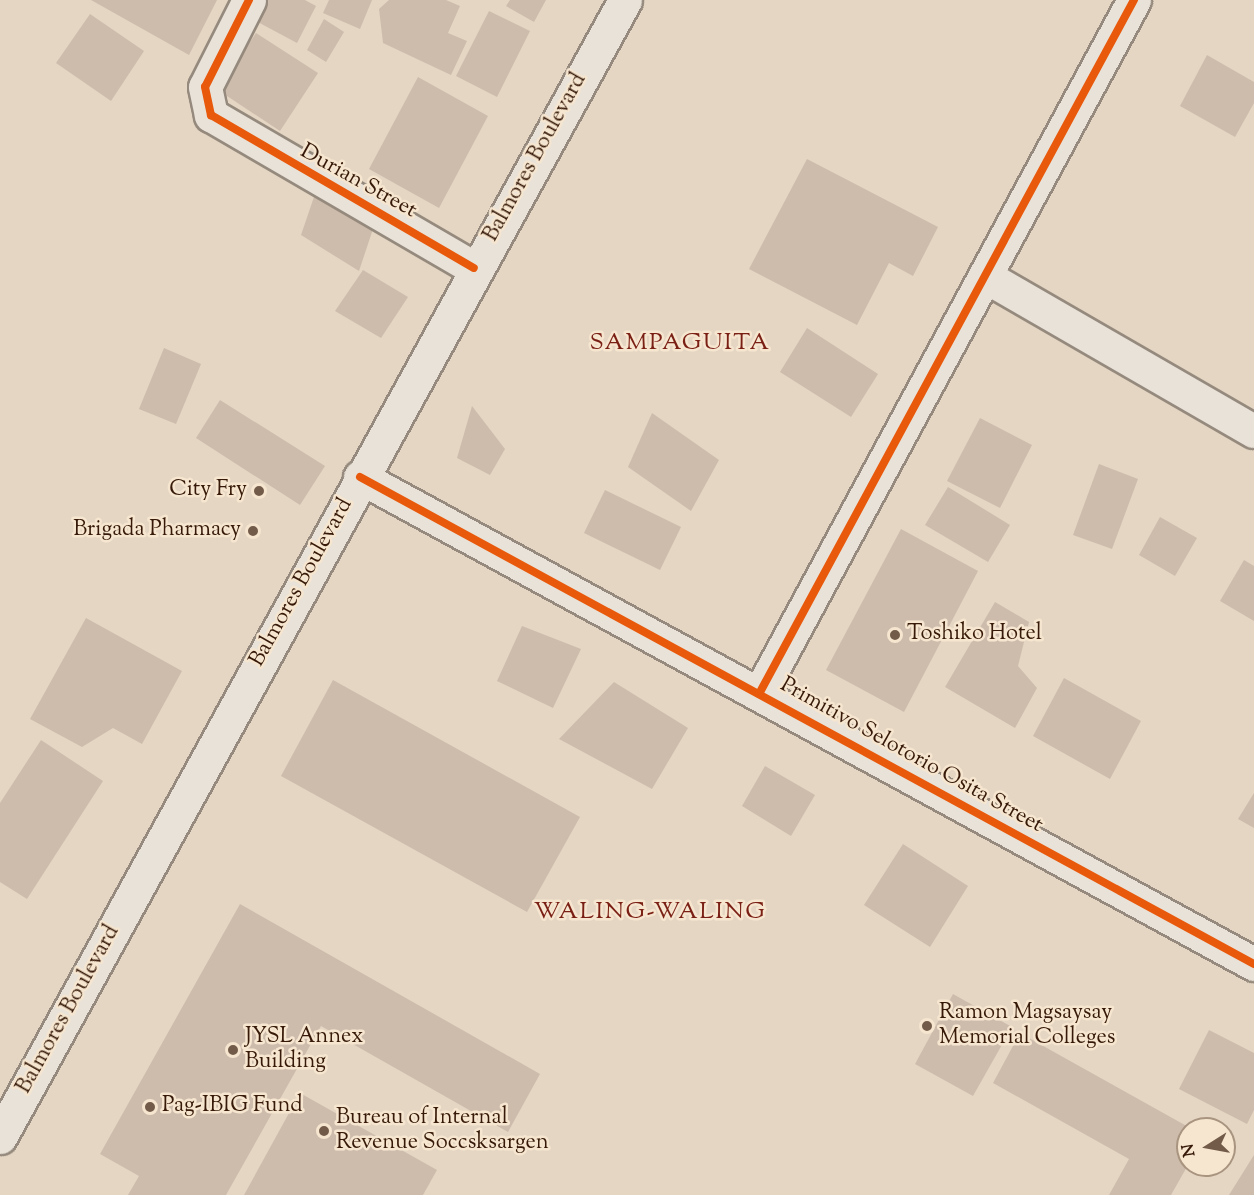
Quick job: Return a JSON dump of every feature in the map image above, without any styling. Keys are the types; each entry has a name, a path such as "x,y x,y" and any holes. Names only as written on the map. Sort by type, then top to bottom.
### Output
{"street":[{"name":"Durian Street","path":"249,0 205,87 211,115 474,268"},
{"name":"Balmores Boulevard","path":"0,1137 474,268 625,0"},
{"path":"759,694 1134,0"},
{"path":"985,276 1254,431"},
{"name":"Primitivo Selotorio Osita Street","path":"360,477 1254,964"}],"building":[{"path":"91,0 217,0 189,55"},
{"path":"265,0 305,0 316,6 297,43 254,20"},
{"path":"329,0 372,0 360,29 323,13"},
{"path":"389,0 446,0 460,6 448,33 467,41 451,75 383,43 379,9"},
{"path":"510,0 546,0 534,22 506,6"},
{"path":"489,11 530,31 497,97 456,76"},
{"path":"90,14 144,51 111,101 56,63"},
{"path":"324,19 344,32 326,62 307,50"},
{"path":"256,33 318,73 280,131 218,90"},
{"path":"1207,55 1254,82 1254,103 1235,137 1180,106"},
{"path":"418,77 488,116 439,208 369,169"},
{"path":"807,159 938,227 913,276 889,263 857,325 749,269"},
{"path":"316,191 373,229 359,271 301,235"},
{"path":"363,270 408,297 381,338 335,311"},
{"path":"807,328 878,374 851,417 780,372"},
{"path":"164,348 201,364 176,424 139,409"},
{"path":"220,400 325,466 300,505 196,438"},
{"path":"472,406 505,449 490,475 457,458"},
{"path":"652,413 719,460 691,511 628,467"},
{"path":"980,418 1032,445 1000,508 947,481"},
{"path":"1099,464 1138,479 1112,549 1073,535"},
{"path":"948,487 1010,525 988,562 925,525"},
{"path":"605,490 681,527 660,570 584,533"},
{"path":"1160,517 1197,538 1175,576 1139,555"},
{"name":"Toshiko Hotel","path":"901,529 978,571 904,712 826,670"},
{"path":"1244,560 1254,566 1254,621 1220,601"},
{"path":"995,602 1029,622 1018,666 1037,688 1015,728 945,687"},
{"path":"86,618 182,671 142,744 113,728 82,747 30,719"},
{"path":"522,626 581,649 553,708 497,681"},
{"path":"1064,678 1141,721 1110,779 1033,736"},
{"path":"333,680 580,817 527,912 281,776"},
{"path":"614,682 688,728 652,789 559,739"},
{"path":"41,740 103,781 27,899 0,882 0,803"},
{"path":"765,766 815,795 791,836 742,806"},
{"path":"1254,793 1254,828 1238,819"},
{"path":"903,844 968,886 930,947 864,905"},
{"name":"JYSL Annex Building","path":"240,904 540,1074 508,1132 321,1026 226,1195 128,1195 139,1176 100,1154"},
{"path":"953,994 1012,1027 973,1096 915,1064"},
{"path":"1209,1030 1254,1053 1254,1110 1247,1124 1179,1089"},
{"path":"1020,1033 1176,1120 1176,1177 1181,1177 1171,1195 1109,1195 1129,1159 993,1083"},
{"name":"Bureau of Internal Revenue Soccsksargen","path":"300,1093 437,1170 423,1195 244,1195"},
{"path":"1254,1155 1254,1195 1229,1195"}],"cycle path":[{"path":"249,0 205,87 211,115 474,268"},
{"path":"759,694 1134,0"},
{"path":"360,477 1254,964"}],"place":[{"name":"City Fry","path":"259,491"},
{"name":"Brigada Pharmacy","path":"253,531"},
{"name":"Toshiko Hotel","path":"895,635"},
{"name":"Ramon Magsaysay Memorial Colleges","path":"927,1026"},
{"name":"JYSL Annex Building","path":"233,1050"},
{"name":"Pag-IBIG Fund","path":"150,1107"},
{"name":"Bureau of Internal Revenue Soccsksargen","path":"324,1131"}],"district":[{"name":"SAMPAGUITA","path":"680,344"},
{"name":"WALING-WALING","path":"650,913"}]}
